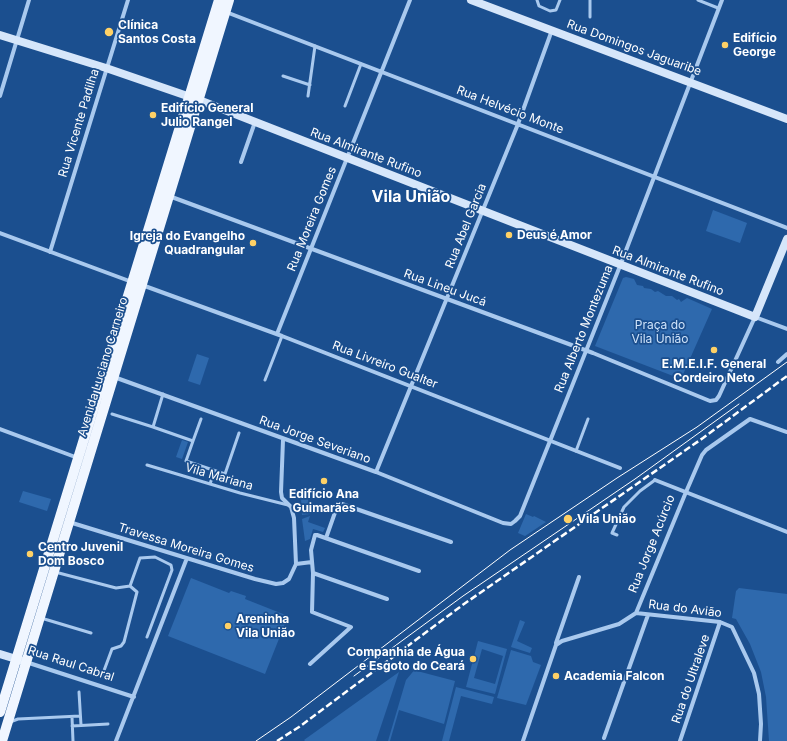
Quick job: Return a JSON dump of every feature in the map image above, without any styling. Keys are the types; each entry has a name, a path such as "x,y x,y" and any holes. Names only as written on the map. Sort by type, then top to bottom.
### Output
{"main road":[{"name":"Avenida Luciano Carneiro","path":"2,741 3,722 78,458 137,284 169,196 219,0"},
{"name":"Avenida Luciano Carneiro","path":"0,712 39,618 54,572 114,377 137,284 194,99 229,0"}],"street":[{"path":"0,96 29,0"},
{"name":"Rua Vicente Padilha","path":"50,252 128,0"},
{"name":"Rua Moreira Gomes","path":"277,334 410,0"},
{"name":"Rua Domingos Jaguaribe","path":"471,0 690,81 787,119"},
{"name":"Rua Alberto Montezuma","path":"508,524 515,521 520,516 620,266 653,176 722,0"},
{"name":"Rua Helvécio Monte","path":"225,11 787,228"},
{"name":"Rua Abel Garcia","path":"376,472 518,124 552,30"},
{"name":"Rua Almirante Rufino","path":"0,35 106,68 194,99 620,266 787,329"},
{"path":"241,162 255,122"},
{"name":"Rua Lineu Jucá","path":"169,196 311,250 586,350 713,401 719,396 725,385 755,317"},
{"name":"Rua Livreiro Gualter","path":"0,233 277,334 620,468"},
{"path":"755,317 787,239"},
{"path":"778,362 787,354"},
{"name":"Rua Jorge Severiano","path":"114,377 284,440 376,472 508,524"},
{"name":"Rua Jorge Acúrcio","path":"556,645 562,641 619,624 636,613 686,492 706,450 746,421 753,419 787,432"},
{"path":"0,429 78,458"},
{"path":"284,440 281,492 288,505 291,507 294,518 296,564 312,562"},
{"path":"654,480 787,532"},
{"path":"326,538 338,504 342,504 450,542"},
{"name":"Travessa Moreira Gomes","path":"69,522 276,584 289,579 296,564"},
{"path":"310,664 351,627 312,612 313,573 311,550 315,535 419,571"},
{"path":"116,741 187,558"},
{"path":"313,573 387,599"},
{"path":"523,741 579,577"},
{"name":"Rua do Avião","path":"636,613 720,622 727,624 734,631 754,673 759,694 761,724 760,741"},
{"path":"604,738 648,615"},
{"name":"Rua do Ultraleve","path":"680,741 720,622"},
{"name":"Rua Raul Cabral","path":"0,654 134,697"}],"lane":[{"path":"537,0 539,6 550,12 556,10 560,0"},
{"path":"590,0 590,17"},
{"path":"698,0 718,8"},
{"path":"308,96 315,46"},
{"path":"345,106 360,64"},
{"path":"284,76 310,85"},
{"path":"265,380 282,336"},
{"path":"153,427 163,394"},
{"path":"112,414 193,441"},
{"path":"201,419 186,461 225,474 239,433"},
{"path":"576,451 588,419"},
{"name":"Vila Mariana","path":"147,466 288,505"},
{"path":"210,484 214,472"},
{"path":"617,535 612,533 624,507 640,490 654,480"},
{"path":"130,586 140,558 155,557 172,565 172,570 147,637"},
{"path":"54,572 116,588 130,586 137,592 124,642 121,646 112,649 102,676"},
{"path":"39,618 91,633"},
{"path":"80,692 81,725"},
{"path":"3,722 18,719 80,716"},
{"path":"72,717 73,741"},
{"path":"72,726 108,724"}],"green space":[{"path":"713,210 747,223 740,243 706,231"},
{"name":"Praça do Vila União","path":"626,277 634,279 637,285 651,289 655,292 658,291 666,296 672,296 677,300 679,299 681,302 687,298 712,309 681,379 595,346 623,278"},
{"path":"197,354 209,358 200,385 188,381"},
{"path":"182,440 188,442 182,459 176,457"},
{"path":"23,491 51,499 47,511 19,502"},
{"path":"301,499 308,499 310,514 302,515"},
{"path":"526,514 546,522 525,536 518,533"},
{"path":"310,516 308,522 325,528 323,532 313,529 310,539 305,541 302,519"},
{"name":"Areninha Vila União","path":"191,578 229,593 231,591 246,596 245,599 288,616 265,674 168,636"},
{"path":"739,588 787,594 787,741 769,741 766,697 761,672 750,644 736,619 732,618 736,591"},
{"path":"520,620 525,622 517,641 532,648 530,653 511,647"},
{"path":"478,641 507,649 495,694 466,687","holes":["482,649 503,656 495,684 474,678"]},
{"path":"511,650 531,656 533,662 541,665 526,705 497,698"},
{"path":"417,667 417,671 455,681 444,724 399,710 390,741 388,741 406,680"},
{"path":"399,672 376,741 304,740"},
{"path":"456,687 494,697 492,704 461,696 449,741 442,741"}],"tram line":[{"path":"256,741 291,717 510,550 617,478 697,427 787,362"},
{"path":"354,676 463,596 635,479 739,404"}],"railway":[{"path":"277,741 299,727 464,604 703,438 787,376"}],"place":[{"name":"Clínica Santos Costa","path":"109,32"},
{"name":"Edifício George","path":"725,45"},
{"name":"Edifício General Julio Rangel","path":"153,115"},
{"name":"Deus é Amor","path":"509,235"},
{"name":"Igreja do Evangelho Quadrangular","path":"253,243"},
{"name":"E.M.E.I.F. General Cordeiro Neto","path":"714,350"},
{"name":"Edifício Ana Guimarães","path":"324,481"},
{"name":"Vila União","path":"568,519"},
{"name":"Centro Juvenil Dom Bosco","path":"30,554"},
{"name":"Areninha Vila União","path":"228,626"},
{"name":"Companhia de Água e Esgoto do Ceará","path":"473,659"},
{"name":"Academia Falcon","path":"556,676"}],"district":[{"name":"Vila União","path":"411,197"}]}
